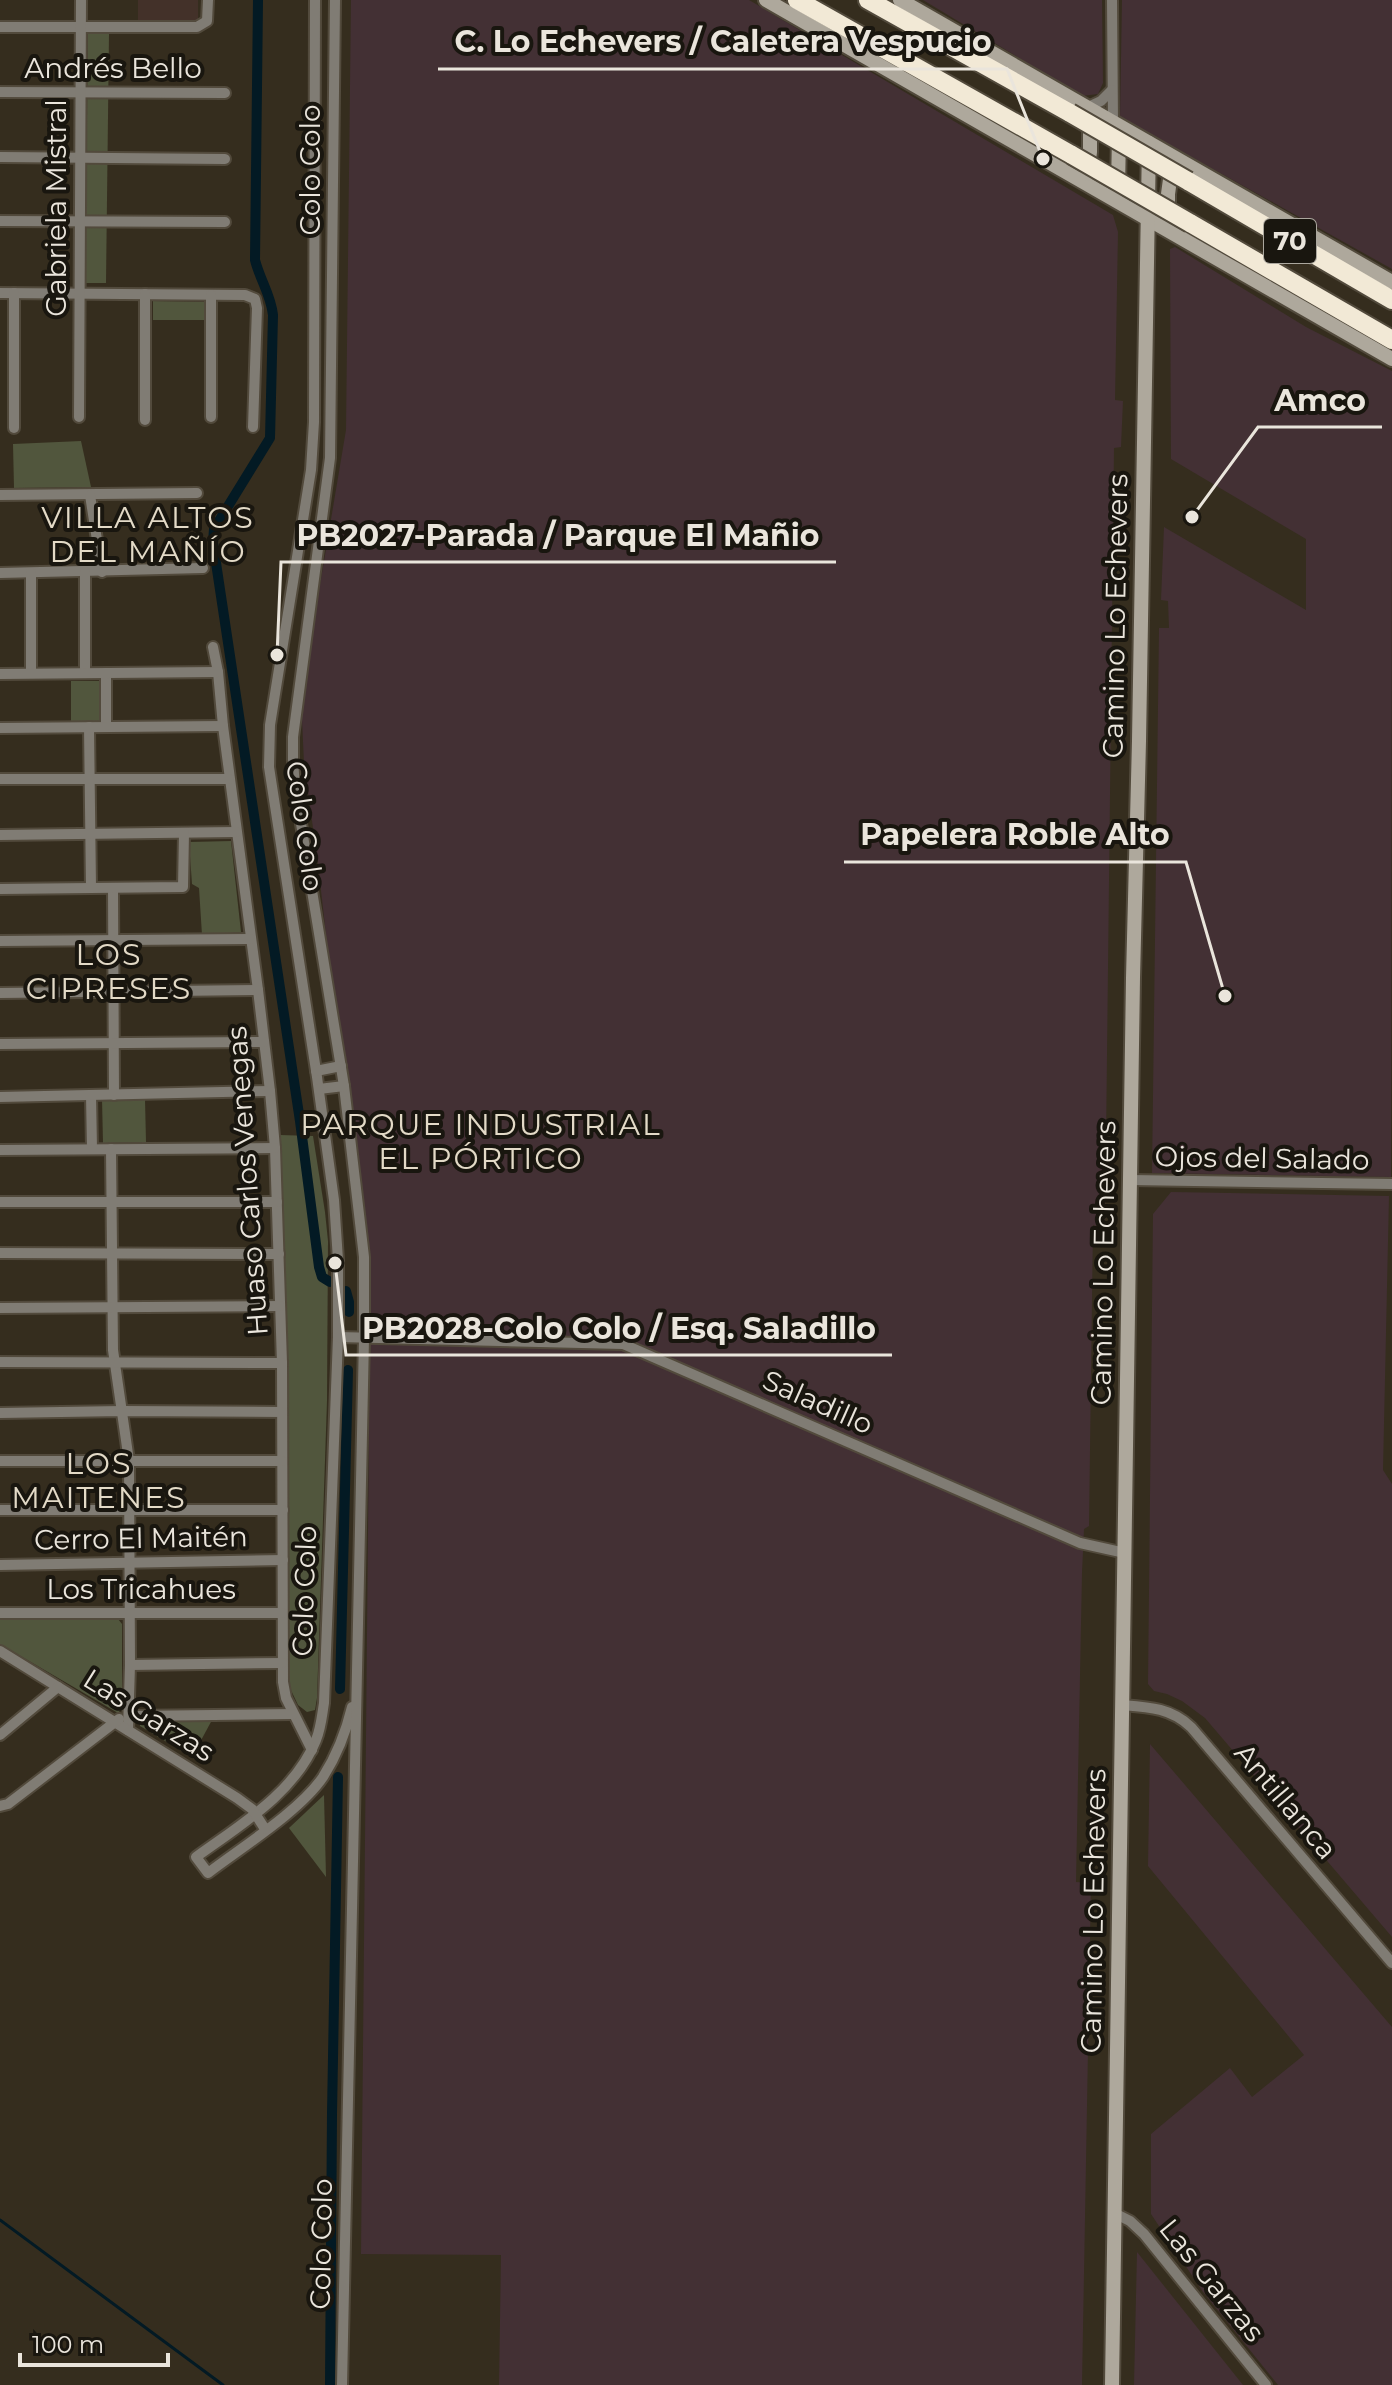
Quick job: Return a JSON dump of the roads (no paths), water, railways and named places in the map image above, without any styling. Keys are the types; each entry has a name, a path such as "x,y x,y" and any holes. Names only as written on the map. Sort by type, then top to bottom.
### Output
{"highway":[{"name":"70","path":"797,0 1392,340"},
{"name":"70","path":"868,0 1392,300"}],"main road":[{"path":"766,0 1392,359"},
{"path":"900,0 1392,282"},
{"path":"1085,182 1091,135 1088,107"},
{"path":"1116,124 1117,200"},
{"name":"Camino Lo Echevers","path":"1112,2385 1149,143"},
{"path":"1171,232 1167,206 1174,157"},
{"path":"1148,249 1158,238 1171,232"}],"street":[{"name":"Gabriela Mistral","path":"79,417 81,0"},
{"path":"0,27 197,27 205,23 208,0"},
{"name":"Colo Colo","path":"315,0 314,422 311,470 270,725 269,767 319,1089 338,1260 338,1337 322,1715 312,1750 286,1786 196,1857 208,1873 306,1797 322,1778 346,1732 357,1688"},
{"name":"Colo Colo","path":"335,0 330,458 293,737 293,760 344,1086 364,1257 342,2385"},
{"path":"1112,0 1112,90 1116,124"},
{"path":"315,59 335,60"},
{"path":"1088,107 1101,101 1112,90"},
{"name":"Andrés Bello","path":"0,92 225,93"},
{"path":"0,157 225,159"},
{"path":"0,221 225,222"},
{"path":"0,293 245,295 255,299 253,427"},
{"path":"14,293 14,428"},
{"path":"145,294 145,420"},
{"path":"211,295 211,417"},
{"path":"314,328 322,338 333,340"},
{"path":"0,495 197,493"},
{"path":"90,495 102,572"},
{"path":"0,573 203,568"},
{"path":"294,571 315,574"},
{"path":"85,572 85,673"},
{"path":"31,573 31,673"},
{"path":"292,589 312,592"},
{"name":"Huaso Carlos Venegas","path":"213,647 258,990 275,1148 282,1363 282,1663 285,1696 312,1750"},
{"path":"0,674 218,672"},
{"path":"106,673 106,727"},
{"path":"0,728 223,726"},
{"path":"89,727 91,888"},
{"path":"0,779 229,779"},
{"path":"0,835 236,832"},
{"path":"0,889 183,887 184,833"},
{"path":"113,888 114,1095"},
{"path":"0,941 250,939"},
{"path":"0,993 258,990"},
{"path":"0,1044 264,1042"},
{"path":"316,1071 341,1066"},
{"path":"319,1089 344,1086"},
{"path":"0,1097 270,1091"},
{"path":"91,1095 92,1149"},
{"path":"0,1150 275,1148"},
{"path":"111,1149 114,1361 129,1461 128,1730"},
{"name":"Ojos del Salado","path":"1131,1180 1392,1184"},
{"path":"0,1202 277,1202"},
{"path":"0,1253 279,1254"},
{"path":"0,1308 280,1306"},
{"name":"Saladillo","path":"338,1337 623,1344 1080,1543 1125,1553"},
{"path":"0,1362 282,1363"},
{"path":"0,1413 282,1412"},
{"path":"0,1461 282,1461"},
{"path":"0,1510 283,1510"},
{"name":"Cerro El Maitén","path":"0,1565 283,1560"},
{"name":"Los Tricahues","path":"0,1613 282,1613"},
{"name":"Las Garzas","path":"0,1651 237,1798 255,1813 265,1829"},
{"path":"130,1665 282,1663"},
{"path":"0,1735 58,1687"},
{"name":"Antillanca","path":"1122,1705 1158,1708 1175,1715 1191,1727 1392,1963"},
{"path":"2,1806 129,1710 293,1714 303,1720 322,1715"},
{"path":"330,1765 345,1764 355,1769"},
{"name":"Las Garzas","path":"1114,2213 1130,2221 1144,2234 1266,2385"}],"waterway":[{"path":"258,0 255,260 273,315 270,438 214,529 213,543 319,1267 322,1277 330,1282"},
{"path":"346,1291 349,1312"},
{"path":"340,1689 348,1370"},
{"path":"330,2385 338,1777"},
{"path":"0,2220 223,2385"}],"place":[{"name":"C. Lo Echevers / Caletera Vespucio","path":"1043,159"},
{"name":"Amco","path":"1192,517"},
{"name":"PB2027-Parada / Parque El Mañio","path":"277,655"},
{"name":"Papelera Roble Alto","path":"1225,996"},
{"name":"PB2028-Colo Colo / Esq. Saladillo","path":"335,1263"}],"district":[{"name":"VILLA ALTOS DEL MAÑÍO","path":"148,534"},
{"name":"LOS CIPRESES","path":"109,971"},
{"name":"PARQUE INDUSTRIAL EL PÓRTICO","path":"481,1141"},
{"name":"LOS MAITENES","path":"99,1480"}]}
